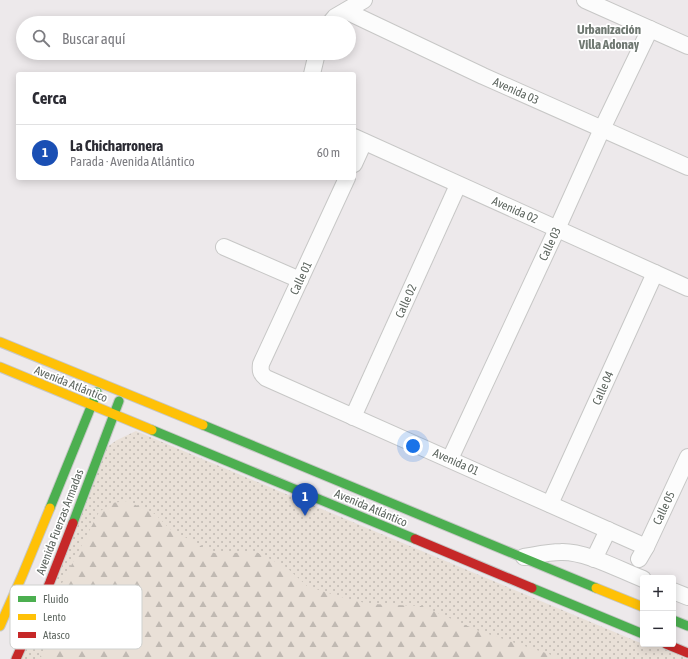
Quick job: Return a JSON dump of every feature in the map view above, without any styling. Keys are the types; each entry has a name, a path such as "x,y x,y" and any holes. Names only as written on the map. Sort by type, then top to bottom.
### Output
{"main road":[{"name":"Avenida Atlántico","path":"0,342 640,606"},
{"name":"Avenida Atlántico","path":"0,367 640,633"},
{"name":"Avenida Fuerzas Armadas","path":"18,585 100,383"},
{"path":"58,391 71,407"},
{"name":"Avenida Fuerzas Armadas","path":"49,585 122,392"},
{"path":"76,422 78,427 78,439"},
{"path":"136,432 151,429"},
{"path":"98,457 112,444"},
{"name":"Avenida Fuerzas Armadas","path":"0,626 10,603"},
{"path":"676,621 688,626"},
{"path":"673,647 688,653"},
{"name":"Avenida Fuerzas Armadas","path":"16,659 20,649"}],"street":[{"path":"337,16 364,0"},
{"path":"585,0 688,46"},
{"name":"Avenida 03","path":"346,11 483,76 688,167"},
{"name":"Calle 03","path":"450,460 558,229 602,129 650,29"},
{"path":"312,72 315,60"},
{"path":"356,154 359,140"},
{"name":"Avenida 02","path":"359,140 688,288"},
{"name":"Calle 01","path":"266,378 262,375 261,364 347,180"},
{"name":"Calle 02","path":"353,416 458,185"},
{"path":"224,247 300,280"},
{"name":"Calle 04","path":"550,504 655,273"},
{"name":"Avenida 01","path":"266,378 608,530 643,553"},
{"name":"Calle 05","path":"643,553 688,456"},
{"path":"594,559 608,530"},
{"path":"523,557 560,552 574,553 594,559 640,578"},
{"path":"676,592 688,598"}],"green space":[{"path":"136,431 640,643 640,647 670,647 688,659 16,659 20,649 142,649 142,585 48,585 107,447 117,440"},
{"path":"127,501 155,514 170,529 214,553 256,552 286,567 307,586 351,600 371,604 422,606 479,631 549,654 559,659 39,659 44,649 142,649 142,585 61,585 99,512 112,503"}],"traffic: fast":[{"path":"50,508 97,392"},
{"path":"73,523 119,401"},
{"path":"203,425 596,588"},
{"path":"152,430 415,539"},
{"path":"532,588 640,633"},
{"path":"676,621 688,626"}],"traffic: slow":[{"path":"0,342 203,425"},
{"path":"0,367 152,430"},
{"path":"18,585 50,508"},
{"path":"596,588 640,606"},
{"path":"0,626 10,603"}],"traffic: jam":[{"path":"49,585 73,523"},
{"path":"415,539 532,588"},
{"path":"673,647 688,653"},
{"path":"16,659 20,649"}],"place":[{"name":"La Chicharronera","path":"305,516"}],"district":[{"name":"Urbanización Villa Adonay","path":"609,36"}]}
